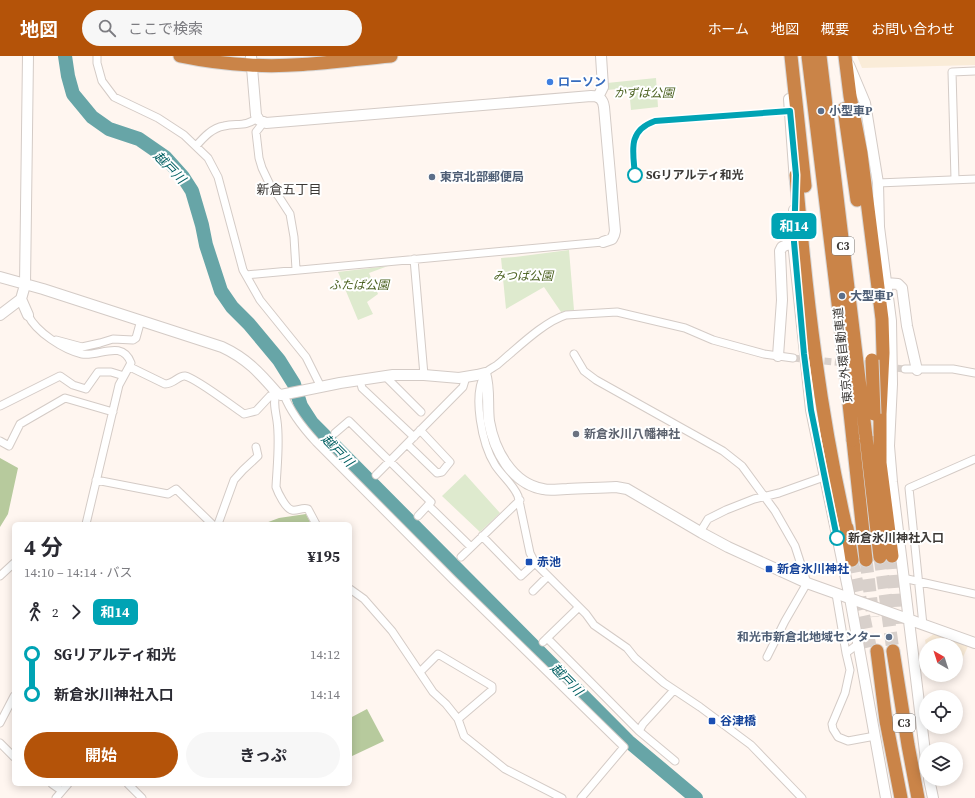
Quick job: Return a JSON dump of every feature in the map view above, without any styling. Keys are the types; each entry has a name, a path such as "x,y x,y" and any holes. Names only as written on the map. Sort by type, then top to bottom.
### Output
{"highway":[{"path":"180,56 211,62 251,61 306,64 391,56"},
{"path":"791,56 807,208"},
{"name":"東京外環自動車道","path":"808,56 866,560"},
{"name":"東京外環自動車道","path":"820,56 866,437 886,557 880,464"},
{"path":"836,56 857,200"},
{"path":"845,56 847,77 862,161 882,319 883,353 880,414 880,464"},
{"path":"796,175 801,235 828,423 852,560"},
{"path":"872,360 874,414 880,464"},
{"name":"C3","path":"896,650 908,745 918,797"},
{"name":"C3","path":"874,651 901,798"}],"street":[{"path":"0,315 21,299 25,285 28,56"},
{"path":"97,56 97,63 102,81 114,97 158,118 184,135 208,158 218,177 241,266 260,300 306,357 321,387"},
{"path":"598,97 604,87 601,56"},
{"path":"785,56 796,175 794,242 811,410 850,598 886,798"},
{"path":"845,56 865,103 878,183 879,227 890,321 892,354 889,446 903,578 924,742"},
{"path":"251,61 260,120 256,132 259,158 265,177 290,214 294,237 296,269"},
{"path":"955,179 952,72 975,71"},
{"path":"196,146 207,134 216,128 260,120 415,112 591,96 598,97 604,106 614,231 614,235 609,241 296,269 246,275"},
{"path":"878,183 975,179"},
{"path":"778,356 782,300 780,251 782,247 794,242"},
{"path":"414,259 424,375"},
{"path":"0,277 43,289 211,343 231,351 256,368 283,394 287,404 301,425 316,442 453,580 624,747 582,798"},
{"path":"886,283 898,284 902,288 907,326 916,370"},
{"path":"21,299 28,315 36,326 68,350 83,354 116,350 122,351 130,359 130,367 119,385 86,522"},
{"path":"130,367 164,384 170,384 184,376 194,380 244,414 256,411 270,396 360,380 384,376 424,375 466,377 485,373 496,366 523,343 559,318 566,315 612,312 685,328 713,340 764,354 793,358"},
{"path":"50,338 82,346 113,339 133,340 136,338 141,320"},
{"path":"574,354 584,371 596,380 723,451 742,466 763,497 775,511 790,536 808,583"},
{"path":"905,369 953,369 975,373"},
{"path":"0,406 60,376 72,385 86,388 98,372 112,372 124,376"},
{"path":"485,373 480,387 480,418 486,444 494,462 516,490 520,500 528,545 535,563 586,614 594,626 627,648 635,658 674,690 700,707 751,745 802,798"},
{"path":"485,373 488,384 488,406 492,436 503,460 510,469 532,487 544,490 627,489 728,547 808,583 975,643"},
{"path":"384,376 422,412"},
{"path":"376,475 463,387 466,377"},
{"path":"360,380 362,388 414,437"},
{"path":"283,394 275,396 278,427 276,487 288,508 293,510 308,509 315,522"},
{"path":"0,441 9,446 20,424 65,398 113,412"},
{"path":"335,434 349,421 390,461 431,502 418,516"},
{"path":"407,444 437,473 442,472 450,462 420,430"},
{"path":"219,522 234,480 258,456 256,447"},
{"path":"923,625 909,488 975,458"},
{"path":"700,532 708,519 713,516 754,499 824,477"},
{"path":"96,480 168,494 176,489 210,522"},
{"path":"461,557 520,500"},
{"path":"428,505 471,547"},
{"path":"482,536 521,576 535,563"},
{"path":"0,576 12,565"},
{"path":"533,591 548,576"},
{"path":"903,578 975,594"},
{"path":"767,657 785,621 808,583"},
{"path":"352,590 364,599 392,631 433,692 446,704 458,719 464,736 505,769 562,798"},
{"path":"836,594 850,670 844,693 832,724 833,729 838,737 848,741 875,736"},
{"path":"579,607 545,640 639,731 675,762"},
{"path":"846,652 858,644"},
{"path":"420,672 438,654 492,686 492,690 458,719"},
{"path":"639,731 643,724 674,690"},
{"path":"0,723 12,700"},
{"path":"0,743 12,754"},
{"path":"55,786 62,790"},
{"path":"56,798 66,786"},
{"path":"130,786 142,798"},
{"path":"930,786 933,798"}],"shaded area":[{"path":"857,56 975,56 975,65 862,68"},
{"path":"934,634 945,638 928,638"},
{"path":"963,644 968,646 963,657"}],"green space":[{"name":"かずは公園","path":"656,78 658,107 631,110 629,88 607,90 607,83"},
{"name":"みつば公園","path":"569,250 574,310 561,312 544,287 506,309 501,258"},
{"name":"ふたば公園","path":"388,266 369,273 378,294 367,302 373,314 358,320 338,272"},
{"path":"0,458 18,468 8,514 0,527"},
{"path":"465,474 500,513 480,532 442,496"},
{"path":"306,514 310,522 268,522 279,518"},
{"path":"367,709 384,741 352,756 352,717"}],"waterway":[{"name":"越戸川","path":"65,56 73,94 92,117 109,129 139,139 165,157 183,177 192,191 206,245 221,291 232,307 249,324 279,360 294,384 301,406 312,423 628,741 696,798"}],"tunnel":[{"path":"793,358 875,366"},
{"path":"887,367 905,369"},
{"path":"892,556 897,624"},
{"path":"880,557 893,651"},
{"path":"852,560 871,651"},
{"path":"866,560 873,617"}],"bus line":[{"name":"和14","path":"635,175 633,143 635,136 646,124 655,121 790,111 796,175 794,242 804,354 811,410 837,538"}],"place":[{"name":"ローソン","path":"550,82"},
{"name":"小型車P","path":"821,111"},
{"name":"SGリアルティ和光","path":"635,175"},
{"name":"東京北部郵便局","path":"432,177"},
{"name":"大型車P","path":"842,296"},
{"name":"新倉氷川八幡神社","path":"576,434"},
{"name":"新倉氷川神社入口","path":"837,538"},
{"name":"赤池","path":"529,562"},
{"name":"新倉氷川神社","path":"769,569"},
{"name":"和光市新倉北地域センター","path":"889,637"},
{"name":"谷津橋","path":"712,721"}],"district":[{"name":"新倉五丁目","path":"289,189"}]}
